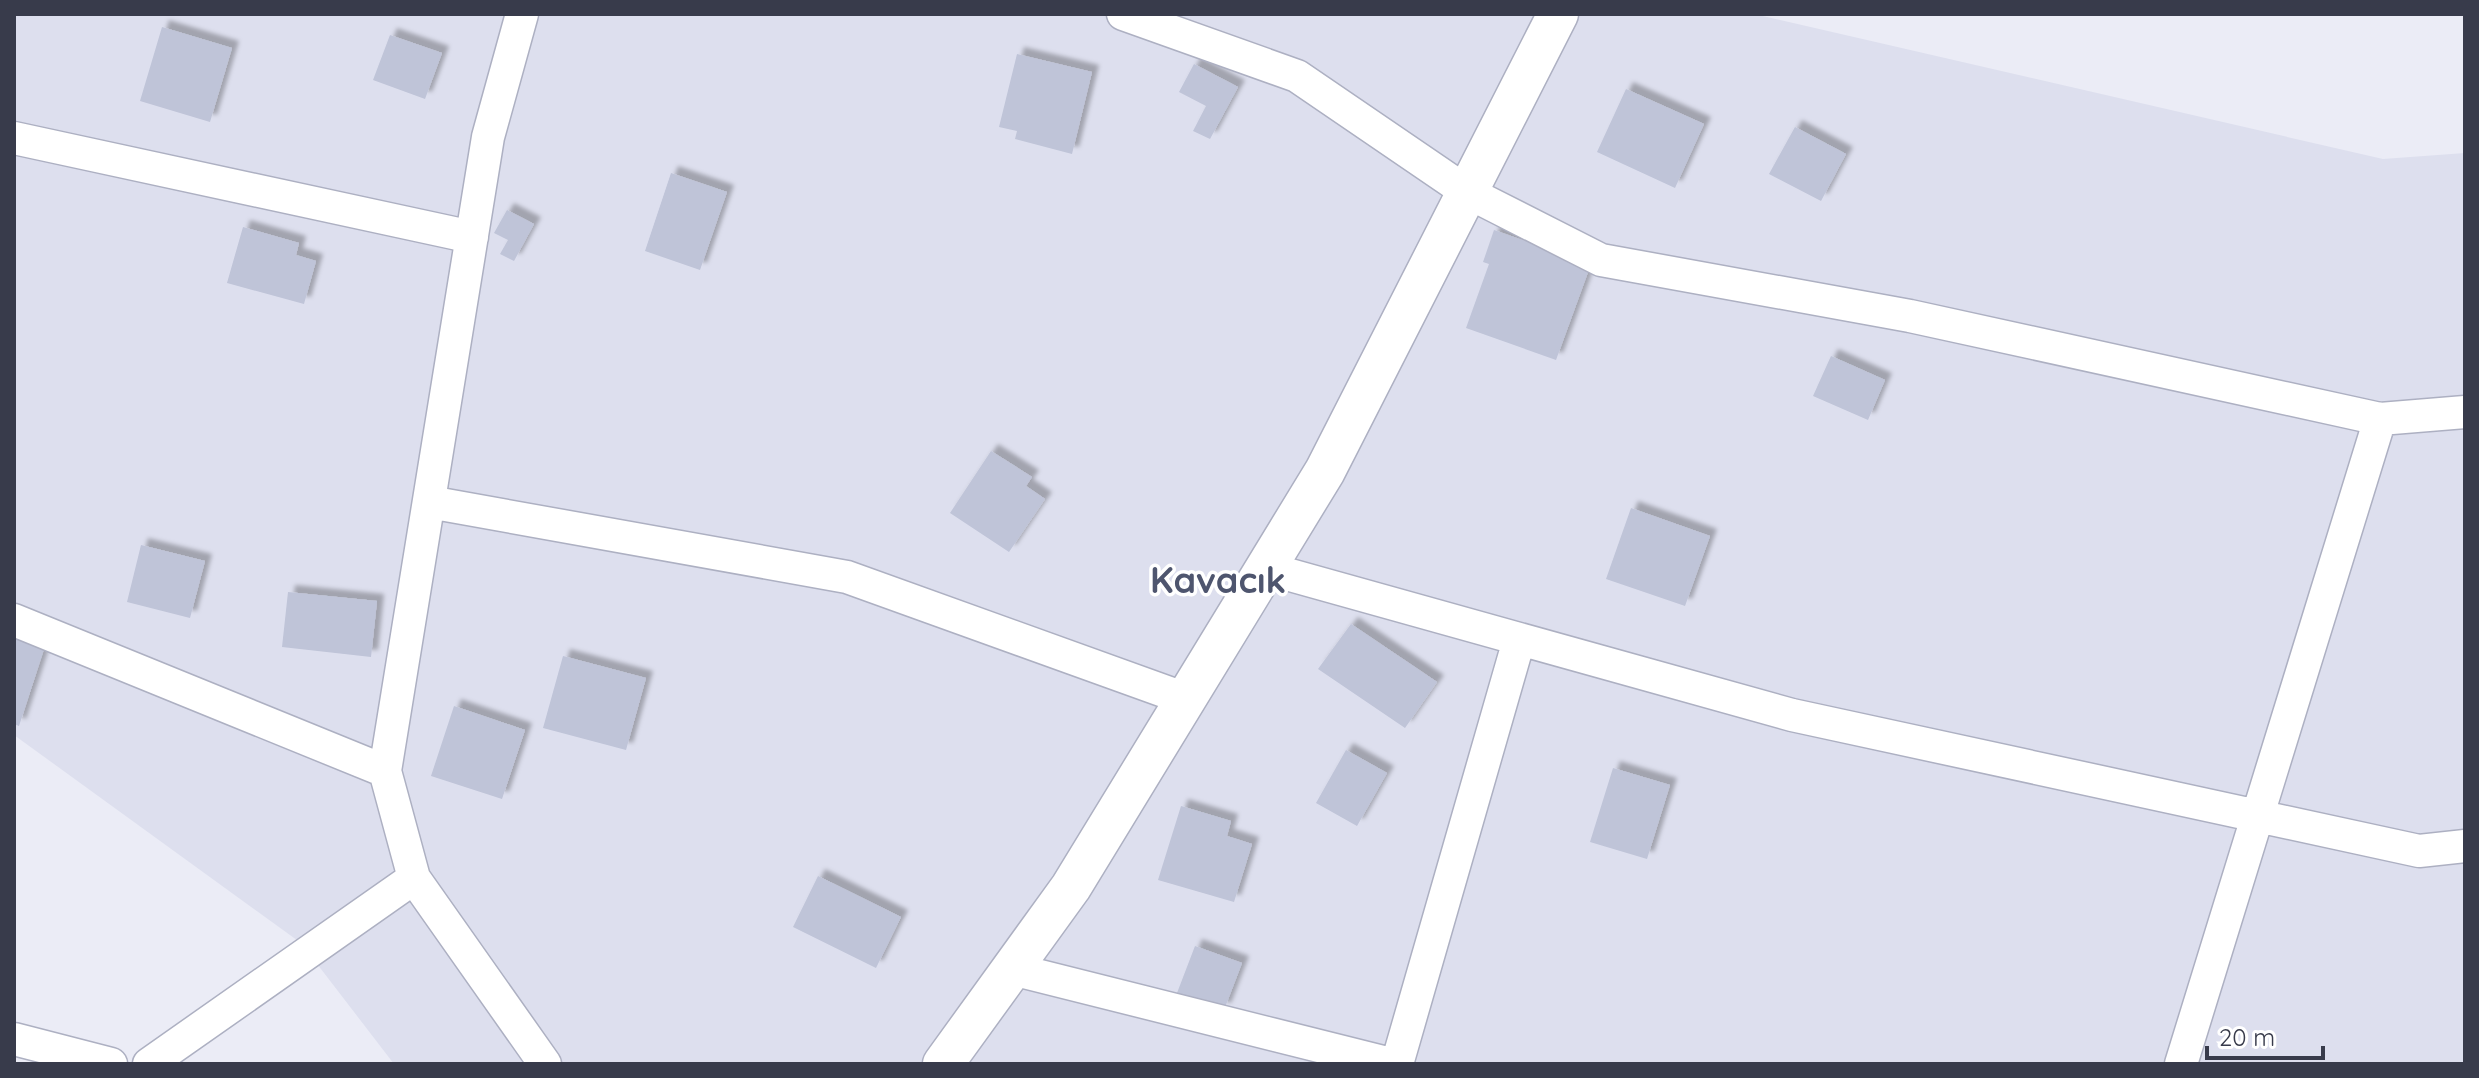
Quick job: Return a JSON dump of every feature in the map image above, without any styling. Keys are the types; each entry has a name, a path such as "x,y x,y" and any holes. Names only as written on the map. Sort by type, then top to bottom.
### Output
{"street":[{"path":"522,14 488,137 385,771 414,878 545,1064"},
{"path":"1123,14 1297,76 1467,192 1601,260 1910,316 2380,419 2465,412"},
{"path":"943,1064 1071,887 1325,471 1558,14"},
{"path":"14,138 472,237"},
{"path":"2181,1064 2380,419"},
{"path":"429,502 847,577 1186,699"},
{"path":"1265,568 1792,715 2419,851 2465,846"},
{"path":"14,620 385,771"},
{"path":"1012,969 1394,1064 1519,640"},
{"path":"149,1064 414,878"},
{"path":"14,1039 111,1064"}],"shaded area":[{"path":"14,14 1754,14 2383,159 2465,153 2465,1064 394,1064 301,943 14,735"}],"building":[{"path":"162,27 232,48 210,122 140,101"},
{"path":"390,35 442,53 425,99 373,80"},
{"path":"1017,54 1092,72 1072,154 1015,139 1017,131 999,127"},
{"path":"1194,64 1238,87 1210,139 1193,131 1206,106 1179,92"},
{"path":"1626,89 1704,124 1675,188 1597,152"},
{"path":"1795,127 1846,154 1821,201 1769,174"},
{"path":"671,173 727,192 700,270 645,251"},
{"path":"507,210 534,224 514,261 500,254 508,240 494,233"},
{"path":"243,227 299,243 296,255 316,261 304,304 227,283"},
{"path":"1494,230 1591,264 1556,360 1466,328 1489,264 1483,262"},
{"path":"1831,356 1885,380 1868,420 1813,396"},
{"path":"991,451 1032,477 1026,486 1045,499 1009,552 950,513"},
{"path":"1631,508 1710,536 1685,606 1606,579"},
{"path":"141,545 205,561 190,618 127,602"},
{"path":"288,592 377,601 371,657 282,647"},
{"path":"1351,624 1437,682 1405,728 1318,669"},
{"path":"14,632 46,643 19,726 14,724"},
{"path":"563,656 646,678 626,750 543,728"},
{"path":"454,706 525,730 502,799 431,776"},
{"path":"1346,750 1387,773 1357,826 1316,803"},
{"path":"1613,768 1670,785 1647,859 1590,842"},
{"path":"1181,806 1231,821 1227,836 1252,844 1234,902 1158,880"},
{"path":"818,876 901,917 876,968 793,927"},
{"path":"1195,946 1242,963 1224,1010 1177,993"}],"district":[{"name":"Kavacık","path":"1218,580"}]}
